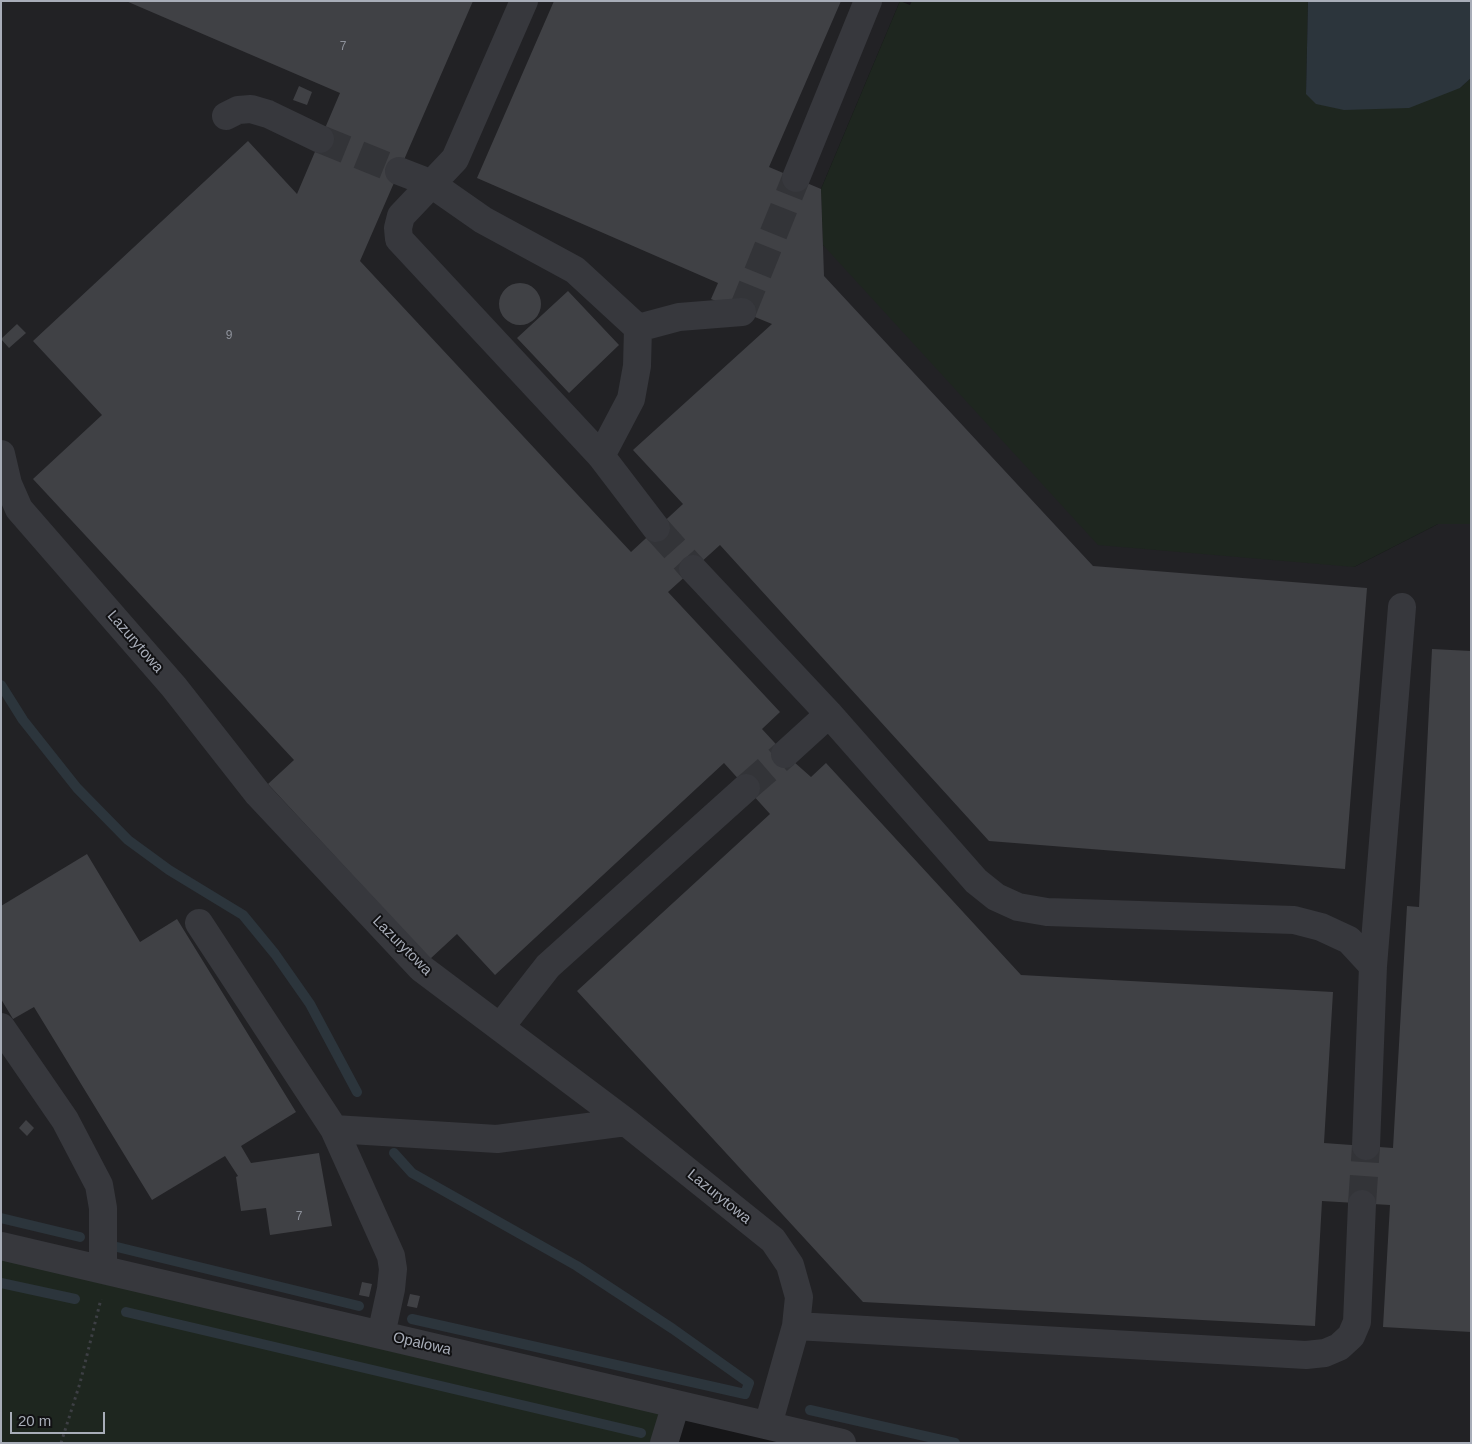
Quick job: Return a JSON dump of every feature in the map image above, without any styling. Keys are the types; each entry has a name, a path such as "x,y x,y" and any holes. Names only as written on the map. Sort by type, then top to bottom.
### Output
{"street":[{"path":"524,1 454,159 401,216 398,228 399,239 601,456 656,528"},
{"path":"796,178 868,1"},
{"path":"226,116 238,110 251,109 268,114 320,139"},
{"path":"399,171 430,184 483,220 575,270 638,328 637,366 631,399 601,456"},
{"path":"638,328 679,317 742,312"},
{"name":"Lazurytowa","path":"1,454 8,484 19,509 174,687 258,794 421,968 501,1026 626,1122 773,1240 790,1265 796,1280 799,1297 779,1433"},
{"path":"693,569 829,714 976,881 996,897 1018,907 1047,912 1294,920 1321,927 1349,940 1373,966"},
{"path":"1366,1146 1373,966 1402,607"},
{"path":"784,754 829,714"},
{"path":"501,1026 548,966 746,788"},
{"path":"199,923 334,1129 391,1256 393,1269 391,1290 381,1335"},
{"path":"1,1027 65,1120 98,1184 103,1208 104,1269"},
{"path":"334,1129 497,1139 626,1122"},
{"path":"796,1326 1306,1355 1325,1353 1339,1347 1351,1336 1357,1322 1362,1204"},
{"name":"Opalowa","path":"1,1246 676,1404 779,1433 842,1443"},
{"path":"664,1443 676,1404"}],"path":[{"path":"61,1443 95,1322 103,1289 104,1269"}],"shaded area":[{"path":"1,1 900,1 821,189 823,245 1354,567 1438,524 1471,524 1471,1443 842,1443 1,1246"},
{"path":"900,1 910,5 912,1 1308,1 1306,94 1460,88 1471,78 1471,524 1438,524 1354,567 1098,545 823,245 821,189"},
{"path":"1308,1 1471,1 1471,78 1460,88 1409,108 1344,110 1316,104 1306,94"},
{"path":"1,1246 676,1404 664,1443 1,1443"}],"building":[{"path":"126,1 473,1 360,261 631,552 683,504 633,450 772,324 711,299 718,283 477,178 554,1 841,1 769,167 821,189 824,276 1093,566 1367,588 1345,869 989,841 720,545 668,592 780,712 762,729 785,754 811,777 826,763 1021,975 1333,992 1324,1143 1393,1148 1407,906 1419,907 1432,649 1471,651 1471,1332 1383,1327 1390,1205 1322,1201 1315,1326 863,1302 577,991 770,814 724,763 495,975 457,934 430,959 268,784 294,760 33,479 102,415 33,341 248,141 297,194 340,93"},
{"path":"299,86 312,92 307,105 293,100"},
{"path":"520,283 535,289 541,304 535,319 520,325 505,319 499,304 505,289"},
{"path":"568,291 619,345 569,393 517,338"},
{"path":"17,324 26,333 9,348 1,339"},
{"path":"87,854 140,942 177,919 296,1112 241,1146 251,1163 319,1153 332,1226 270,1235 266,1208 241,1211 236,1177 238,1176 225,1156 152,1200 34,1007 13,1019 1,999 1,906"},
{"path":"26,1120 34,1128 27,1136 19,1128"},
{"path":"362,1282 372,1284 369,1297 359,1295"},
{"path":"410,1294 420,1296 417,1308 407,1306"}],"waterway":[{"path":"1,685 23,720 77,788 128,840 169,870 243,915 275,954 310,1004 357,1092"},
{"path":"394,1153 412,1173 577,1266 673,1329 749,1383 745,1394 412,1319"},
{"path":"1,1218 80,1237"},
{"path":"117,1247 359,1306"},
{"path":"1,1283 75,1299"},
{"path":"126,1312 641,1433"},
{"path":"810,1410 955,1443"}],"tunnel":[{"path":"320,139 399,171"},
{"path":"742,312 796,178"},
{"path":"656,528 693,569"},
{"path":"746,788 785,754"},
{"path":"1362,1204 1366,1146"}]}
